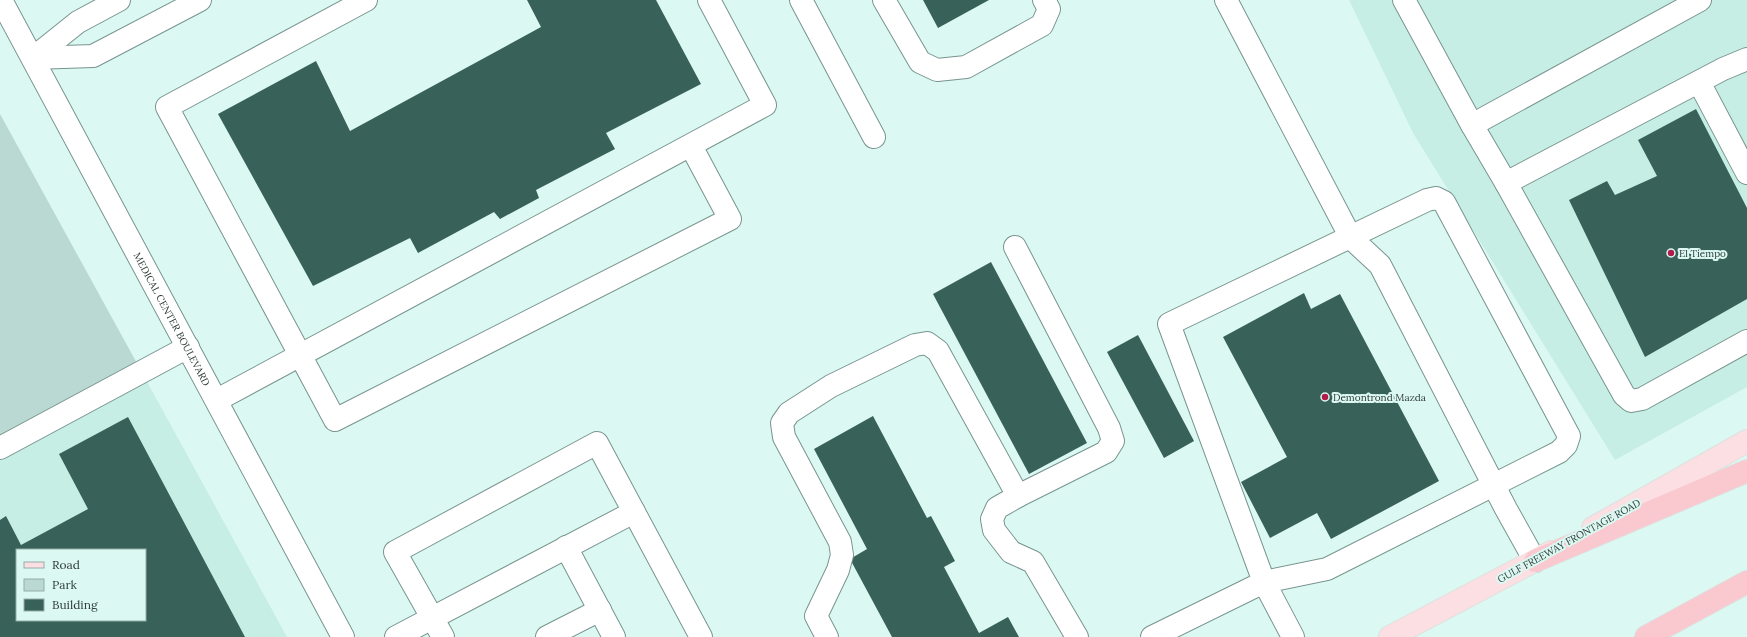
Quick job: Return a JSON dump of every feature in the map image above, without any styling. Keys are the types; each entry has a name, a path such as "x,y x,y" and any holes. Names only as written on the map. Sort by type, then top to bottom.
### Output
{"highway":[{"path":"1535,561 1747,471"},
{"path":"1646,637 1747,582"}],"main road":[{"name":"GULF FREEWAY FRONTAGE ROAD","path":"1390,637 1535,561 1747,441"}],"street":[{"name":"MEDICAL CENTER BOULEVARD","path":"1,0 343,637"},
{"path":"33,58 78,22 118,0"},
{"path":"33,58 93,56 200,0"},
{"path":"366,0 167,107 335,420 730,219 691,146"},
{"path":"217,400 766,106 709,0"},
{"path":"800,0 874,137"},
{"path":"884,0 920,62 938,70 966,67 1042,25 1049,9 1044,0"},
{"path":"1226,0 1351,238 1380,265 1493,484 1535,561"},
{"path":"1404,0 1472,125 1624,395 1631,401 1642,399 1747,341"},
{"path":"1472,125 1700,0"},
{"path":"1506,183 1723,69 1747,59"},
{"path":"1699,82 1747,173"},
{"path":"1152,637 1264,582 1326,569 1559,452 1566,445 1568,436 1444,202 1436,198 1427,200 1351,238 1169,324 1264,582 1293,637"},
{"path":"1015,247 1109,428 1113,441 1106,452 997,508 992,519 994,530 1012,552 1033,562 1077,637"},
{"path":"826,637 816,616 838,570 842,555 840,542 784,437 782,423 789,413 831,386 915,345 927,342 938,351 1018,496"},
{"path":"0,448 188,347"},
{"path":"443,637 395,552 597,443 701,637"},
{"path":"396,637 634,512"},
{"path":"566,547 614,637"},
{"path":"547,637 600,610"}],"shaded area":[{"path":"1349,0 1747,0 1747,387 1615,460 1413,133"},
{"path":"139,367 287,637 0,637 0,440"}],"green space":[{"path":"0,114 139,367 0,440"}],"building":[{"path":"527,0 656,0 701,84 606,133 615,149 536,190 539,198 500,219 494,212 418,253 410,238 313,286 218,114 316,61 350,131 541,27"},
{"path":"923,0 989,0 938,28"},
{"name":"El Tiempo","path":"1696,109 1747,208 1747,299 1645,357 1569,200 1607,181 1615,195 1657,176 1638,140"},
{"path":"991,262 1087,443 1029,474 933,294"},
{"name":"Demontrond Mazda","path":"1304,293 1311,309 1340,294 1439,481 1331,539 1317,513 1270,538 1241,482 1287,457 1223,337"},
{"path":"1138,335 1194,441 1164,458 1107,352"},
{"path":"873,416 927,518 931,516 955,561 944,567 979,633 1008,617 1019,637 892,637 850,559 867,549 814,449"},
{"path":"128,417 245,637 0,637 0,520 6,516 21,545 88,509 59,454"}],"place":[{"name":"El Tiempo","path":"1671,253"},
{"name":"Demontrond Mazda","path":"1325,397"}]}
